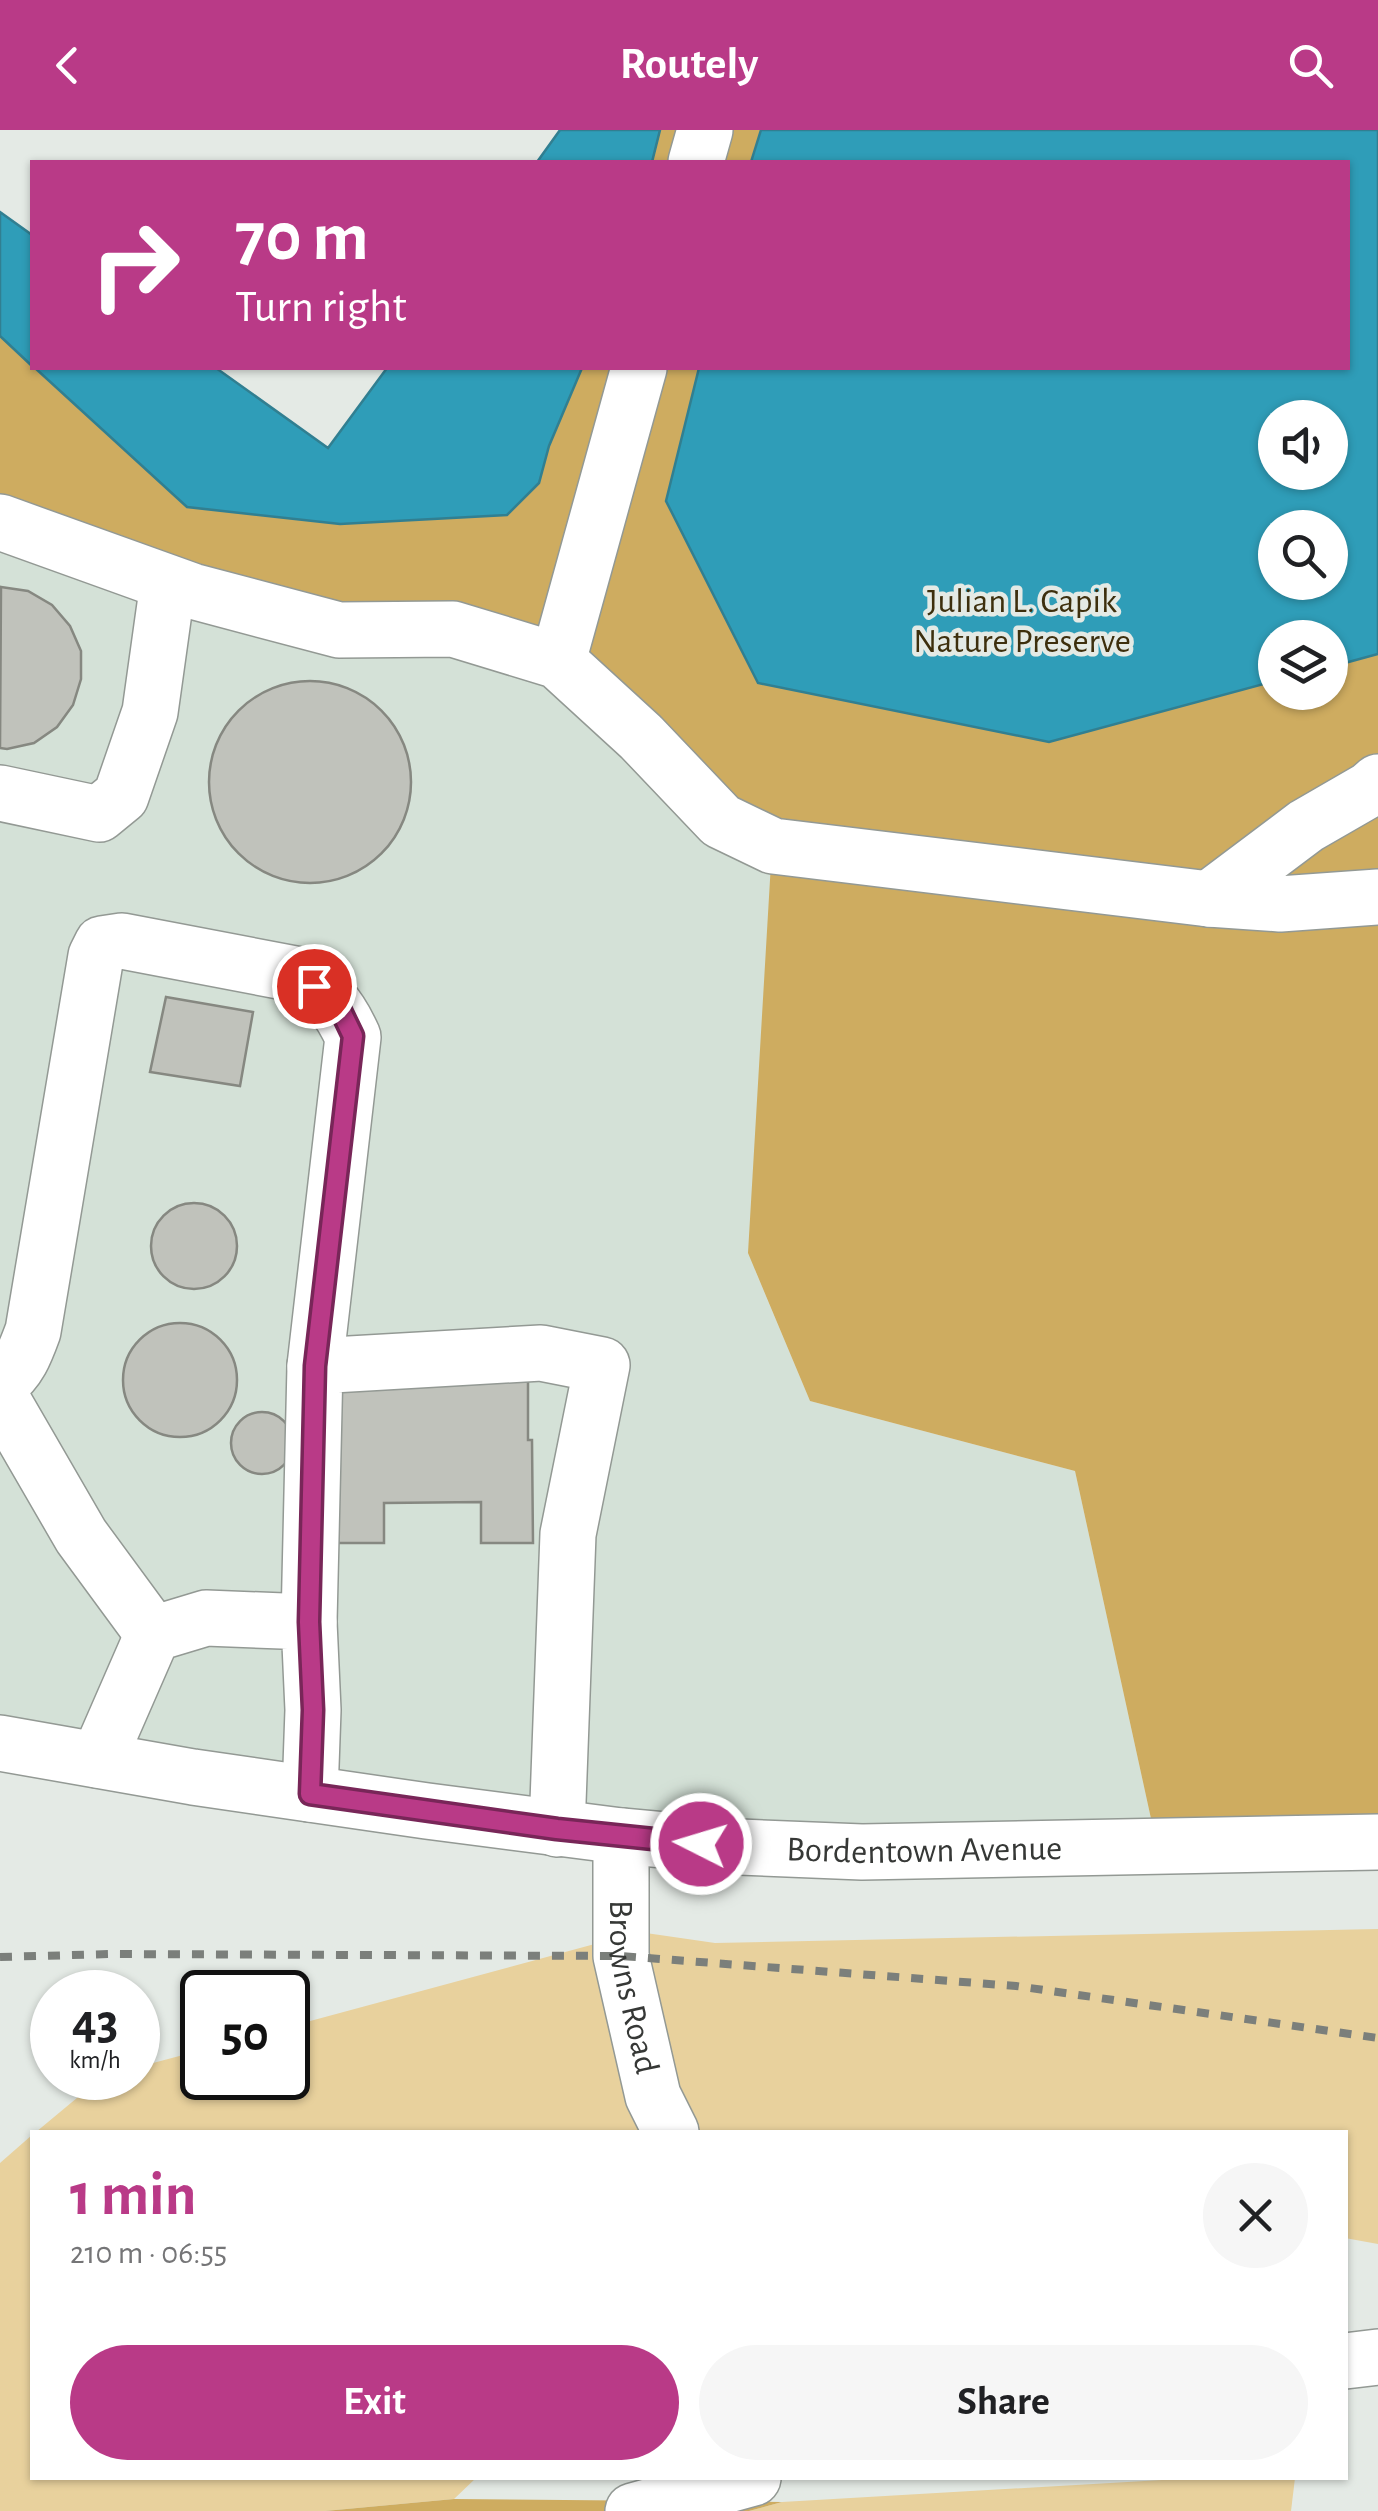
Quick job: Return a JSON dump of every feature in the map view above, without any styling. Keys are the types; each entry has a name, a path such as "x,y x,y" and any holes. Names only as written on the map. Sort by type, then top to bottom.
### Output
{"main road":[{"path":"697,160 705,130"},
{"path":"558,661 638,370"},
{"path":"0,522 168,583 338,630 453,628 558,661 641,737 722,820 773,846 1210,899 1280,904 1378,896"},
{"path":"0,793 99,814 122,796 150,712 168,583"},
{"path":"1210,899 1306,826 1378,782"},
{"path":"0,1384 24,1357 33,1331 96,956 102,944 122,940 295,974 314,986 340,1009 353,1036 315,1366 309,1622 313,1710 310,1794"},
{"path":"315,1366 541,1354 602,1365 568,1534 557,1829"},
{"path":"0,1396 81,1536 153,1634"},
{"path":"98,1760 153,1634 206,1618 309,1622"},
{"name":"Bordentown Avenue","path":"0,1743 310,1794 557,1829 740,1847 862,1852 1378,1842"},
{"name":"Browns Road","path":"621,1836 620,1956 654,2096 670,2130"},
{"path":"1348,2361 1378,2356"},
{"path":"659,2497 743,2480"}],"shaded area":[{"path":"660,130 761,130 752,160 652,160"},
{"name":"Julian L. Capik Nature Preserve","path":"0,336 30,363 30,370 37,370 187,507 539,482 549,446 581,370 699,370 666,501 1049,742 1258,686 1258,710 1348,710 1348,662 1378,654 1378,1842 1157,1846 1075,1471 810,1401 748,1253 772,846 558,661 0,522"},
{"path":"0,522 558,661 773,846 755,1270 810,1401 1075,1471 1157,1846 862,1852 0,1743"},
{"path":"1378,1929 1378,2244 1348,2239 1348,2130 38,2130 75,2100 160,2100 160,2061 180,2056 180,2100 310,2100 310,2021 639,1932 715,1943"},
{"path":"30,2137 30,2480 474,2480 454,2499 325,2511 0,2511 0,2163"},
{"path":"1162,2480 1295,2480 1291,2511 749,2511 782,2502"},
{"path":"454,2499 782,2502 749,2511 325,2511"}],"water":[{"path":"560,130 660,130 652,160 538,160"},
{"path":"761,130 1378,130 1378,654 1348,662 1348,620 1258,620 1258,686 1049,742 758,683 666,501 699,370 1350,370 1350,160 752,160"},
{"path":"0,212 30,234 30,364 0,336"},
{"path":"37,370 219,370 328,448 386,370 581,370 549,446 539,483 507,515 340,524 187,507"}],"building":[{"path":"1,587 28,591 52,605 70,626 81,651 81,679 73,705 57,727 34,743 7,749 0,748"},
{"path":"310,681 349,688 382,710 404,743 411,782 404,821 382,854 349,876 310,883 271,876 238,854 216,821 209,782 216,743 238,710 271,688"},
{"path":"166,997 253,1012 240,1086 150,1072"},
{"path":"186,1203 202,1203 225,1215 234,1229 234,1263 225,1277 202,1289 186,1289 170,1282 158,1270 151,1254 151,1238 158,1222 170,1210"},
{"path":"180,1323 202,1327 221,1339 233,1358 237,1380 233,1402 221,1421 202,1433 180,1437 158,1433 139,1421 127,1402 123,1380 127,1358 139,1339 158,1327"},
{"path":"332,1379 528,1381 533,1543 481,1543 481,1502 384,1503 384,1543 334,1543"},
{"path":"262,1412 284,1421 293,1443 284,1465 262,1474 240,1465 231,1443 240,1421"}],"railway":[{"path":"0,1957 621,1956 1016,1986 1378,2038"}],"route":[{"path":"314,986 340,1009 353,1036 315,1366 309,1622 313,1710 310,1794 557,1829 701,1844"}]}
